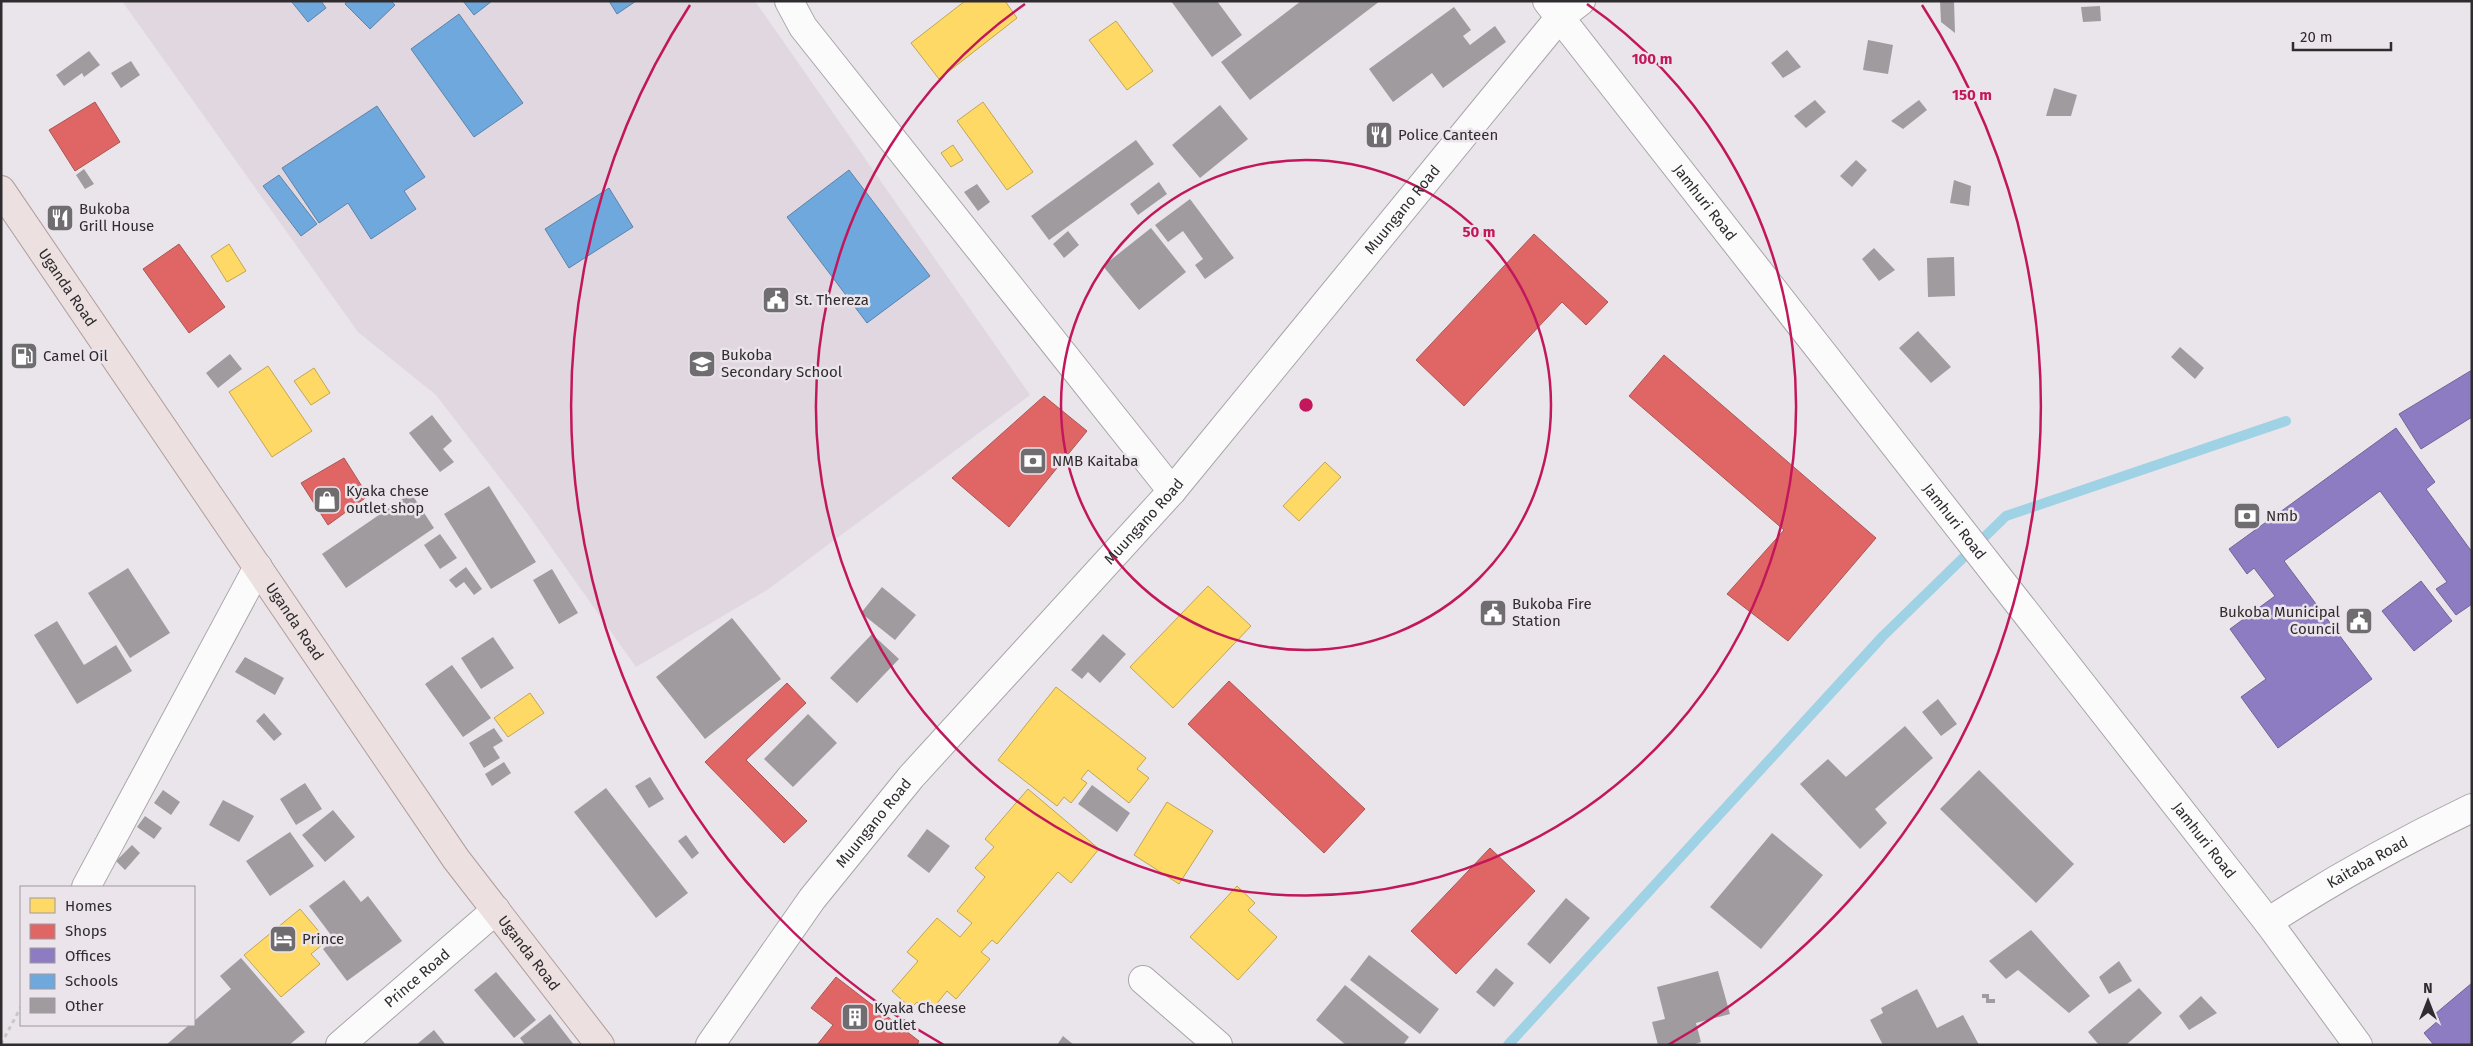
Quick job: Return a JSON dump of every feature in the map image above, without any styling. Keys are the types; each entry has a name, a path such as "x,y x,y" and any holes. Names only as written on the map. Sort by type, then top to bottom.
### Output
{"main road":[{"name":"Uganda Road","path":"1,190 456,859 600,1045"}],"street":[{"path":"790,1 802,28 1172,491"},
{"name":"Muungano Road","path":"710,1045 812,899 911,777 1172,491 1553,9 1581,1"},
{"name":"Jamhuri Road","path":"1553,9 2268,922 2358,1045"},
{"path":"87,886 258,567"},
{"name":"Kaitaba Road","path":"2268,922 2357,867 2421,832 2472,808"},
{"name":"Prince Road","path":"340,1045 496,910"},
{"path":"1143,980 1218,1045"}],"path":[{"path":"1,1044 20,1010"}],"shaded area":[{"name":"Bukoba Secondary School","path":"122,1 755,1 1030,395 767,590 636,667 527,513 436,395 358,332"}],"building: Homes":[{"path":"965,1 1005,1 1017,18 939,79 911,43"},
{"path":"1116,21 1153,71 1127,90 1089,40"},
{"path":"983,102 1033,172 1007,190 957,121"},
{"path":"953,145 963,160 951,167 941,153"},
{"path":"229,244 246,271 227,282 211,256"},
{"path":"268,366 312,431 272,457 229,392"},
{"path":"314,368 330,393 311,405 294,381"},
{"path":"1325,462 1341,477 1299,521 1283,506"},
{"path":"1208,586 1251,626 1173,708 1130,667"},
{"path":"1056,687 1146,758 1137,769 1149,778 1129,803 1088,770 1081,779 1087,783 1071,803 1064,797 1057,806 998,760"},
{"path":"530,693 544,713 508,737 494,718"},
{"path":"1028,789 1099,849 1071,883 1058,872 997,944 992,940 981,952 990,959 956,999 947,991 930,1012 917,1002 911,1008 892,991 918,961 907,952 937,918 960,937 972,923 957,911 985,877 975,868 994,847 985,839"},
{"path":"1167,802 1213,831 1179,884 1134,855"},
{"path":"1237,886 1255,903 1248,910 1277,937 1238,980 1190,937"},
{"path":"300,909 327,941 311,954 320,964 281,997 244,955"}],"building: Shops":[{"path":"95,102 120,142 75,171 49,130"},
{"path":"1534,234 1608,302 1586,325 1562,302 1464,406 1416,360"},
{"path":"179,244 225,307 189,333 143,269"},
{"path":"1664,355 1876,538 1788,641 1727,594 1784,530 1629,396"},
{"path":"1044,396 1087,431 1009,527 952,478"},
{"path":"344,458 368,496 328,525 301,483"},
{"path":"1229,681 1365,809 1324,853 1188,724"},
{"path":"787,683 806,703 746,760 807,821 784,843 705,762"},
{"path":"1490,848 1535,891 1456,974 1411,931"},
{"name":"Kyaka Cheese Outlet","path":"836,977 919,1041 917,1045 817,1045 833,1025 811,1008"}],"building: Offices":[{"path":"2472,370 2472,417 2421,449 2399,414"},
{"path":"2396,428 2435,482 2426,489 2472,552 2472,604 2456,615 2436,589 2447,582 2380,491 2284,561 2372,679 2278,748 2241,697 2266,679 2230,629 2275,596 2254,568 2247,574 2229,549"},
{"path":"2421,581 2452,621 2414,651 2382,611"},
{"path":"2472,983 2472,1045 2434,1045 2424,1033 2440,1019 2435,1014"}],"building: Schools":[{"path":"291,1 321,1 326,8 308,22"},
{"path":"347,1 391,1 395,5 370,29 345,4"},
{"path":"463,1 492,1 474,15"},
{"path":"609,1 636,1 617,14"},
{"path":"459,14 523,103 474,137 411,49"},
{"path":"377,106 425,177 404,191 416,209 371,239 348,203 319,223 282,168"},
{"path":"849,170 930,276 867,323 787,217"},
{"path":"279,175 317,224 301,236 263,186"},
{"path":"609,188 633,227 569,268 545,229"}],"building: Other":[{"path":"1171,1 1217,1 1242,35 1212,57"},
{"path":"1301,1 1380,1 1250,100 1221,62"},
{"path":"1940,1 1954,1 1955,33 1941,22"},
{"path":"2100,6 2101,21 2083,22 2081,7"},
{"path":"1454,7 1471,30 1463,36 1470,45 1495,26 1506,42 1443,88 1432,73 1393,102 1369,69"},
{"path":"1868,40 1893,45 1888,74 1863,70"},
{"path":"1787,50 1801,67 1783,78 1771,63"},
{"path":"89,51 100,65 84,77 82,73 64,86 56,75"},
{"path":"131,61 140,75 121,88 111,73"},
{"path":"2054,88 2077,95 2071,116 2046,116"},
{"path":"1815,100 1826,112 1806,128 1794,116"},
{"path":"1919,100 1927,110 1903,129 1891,121"},
{"path":"1220,105 1248,139 1200,178 1172,145"},
{"path":"1136,140 1154,164 1049,240 1031,216"},
{"path":"1856,160 1867,170 1852,187 1840,176"},
{"path":"84,169 94,184 85,189 76,175"},
{"path":"1954,180 1971,186 1969,206 1950,203"},
{"path":"1159,182 1167,194 1138,215 1130,204"},
{"path":"977,184 990,202 978,211 964,192"},
{"path":"1190,199 1234,258 1205,279 1195,265 1203,259 1183,231 1168,242 1155,225"},
{"path":"1151,228 1186,272 1139,310 1103,266"},
{"path":"1068,231 1079,245 1064,258 1053,244"},
{"path":"1874,248 1895,270 1879,281 1862,259"},
{"path":"1954,257 1955,296 1928,297 1927,258"},
{"path":"1918,331 1951,367 1931,383 1899,348"},
{"path":"2180,347 2204,368 2195,379 2171,357"},
{"path":"230,354 242,369 218,388 206,373"},
{"path":"432,415 452,441 443,449 454,462 440,472 409,433"},
{"path":"489,486 536,562 491,589 444,514"},
{"path":"411,493 434,528 346,588 322,554"},
{"path":"440,534 457,558 440,569 424,545"},
{"path":"466,567 482,589 474,595 464,582 456,588 449,580"},
{"path":"128,568 170,633 130,658 88,593"},
{"path":"552,569 578,613 559,624 533,580"},
{"path":"882,587 916,615 895,640 861,613"},
{"path":"732,618 781,679 705,739 656,677"},
{"path":"57,621 84,665 116,645 132,671 77,704 34,635"},
{"path":"872,634 899,659 857,703 830,678"},
{"path":"1103,634 1126,654 1100,683 1088,672 1082,679 1071,670"},
{"path":"493,637 514,668 481,689 461,658"},
{"path":"245,657 284,678 275,695 235,672"},
{"path":"452,665 491,718 463,737 425,684"},
{"path":"1938,699 1957,724 1941,736 1922,712"},
{"path":"264,713 282,734 274,741 256,721"},
{"path":"808,714 837,743 793,787 764,759"},
{"path":"1905,726 1933,758 1875,809 1887,823 1860,849 1800,784 1828,759 1846,777"},
{"path":"494,728 503,741 493,747 500,758 484,768 469,743"},
{"path":"504,762 511,773 492,786 485,774"},
{"path":"1979,770 2074,864 2036,903 1940,809"},
{"path":"650,777 664,799 649,808 635,786"},
{"path":"305,783 322,809 296,825 280,799"},
{"path":"1092,785 1130,813 1117,832 1078,804"},
{"path":"606,788 688,893 656,918 574,812"},
{"path":"163,790 180,802 171,815 154,803"},
{"path":"223,800 254,816 239,842 209,825"},
{"path":"333,810 355,837 325,862 302,835"},
{"path":"145,816 162,828 154,839 137,827"},
{"path":"927,829 950,846 929,873 907,856"},
{"path":"290,832 314,866 270,896 246,861"},
{"path":"1772,833 1823,875 1761,949 1710,907"},
{"path":"686,835 699,853 692,859 678,841"},
{"path":"132,845 140,853 125,870 116,861"},
{"path":"344,880 361,902 368,896 402,941 347,981 323,949 334,939 309,906"},
{"path":"1566,898 1590,918 1550,964 1527,944"},
{"path":"2031,930 2090,996 2069,1013 2018,970 2006,979 1989,961"},
{"path":"1369,955 1439,1009 1420,1034 1350,980"},
{"path":"241,958 305,1032 289,1045 166,1045 188,1026 195,1026 195,1020 231,989 220,976"},
{"path":"2119,961 2132,981 2109,994 2099,977"},
{"path":"1496,968 1514,983 1494,1007 1476,992"},
{"path":"1718,971 1730,1014 1696,1023 1701,1042 1692,1045 1658,1045 1652,1022 1665,1019 1657,987"},
{"path":"496,972 536,1020 514,1038 474,990"},
{"path":"1345,985 1409,1037 1403,1045 1346,1045 1316,1020"},
{"path":"2139,988 2162,1013 2126,1045 2099,1045 2088,1032"},
{"path":"1917,989 1937,1028 1963,1015 1979,1045 1883,1045 1870,1020 1883,1013 1881,1008"},
{"path":"1982,994 1989,994 1989,999 1995,999 1995,1003 1986,1003 1986,998 1982,998"},
{"path":"2201,996 2217,1013 2189,1030 2179,1016"},
{"path":"550,1014 574,1045 525,1045 520,1038"},
{"path":"434,1030 446,1045 416,1045"},
{"path":"1063,1036 1074,1045 1057,1045"}],"waterway":[{"path":"1508,1045 1883,636 2006,516 2286,421"}],"place":[{"name":"Police Canteen","path":"1379,135"},
{"name":"Bukoba Grill House","path":"60,218"},
{"name":"St. Thereza","path":"776,300"},
{"name":"Camel Oil","path":"24,356"},
{"name":"Bukoba Secondary School","path":"702,364"},
{"name":"NMB Kaitaba","path":"1033,461"},
{"name":"Kyaka chese outlet shop","path":"327,500"},
{"name":"Nmb","path":"2247,516"},
{"name":"Bukoba Fire Station","path":"1493,613"},
{"name":"Bukoba Municipal Council","path":"2359,621"},
{"name":"Prince","path":"283,939"},
{"name":"Kyaka Cheese Outlet","path":"855,1017"}]}
